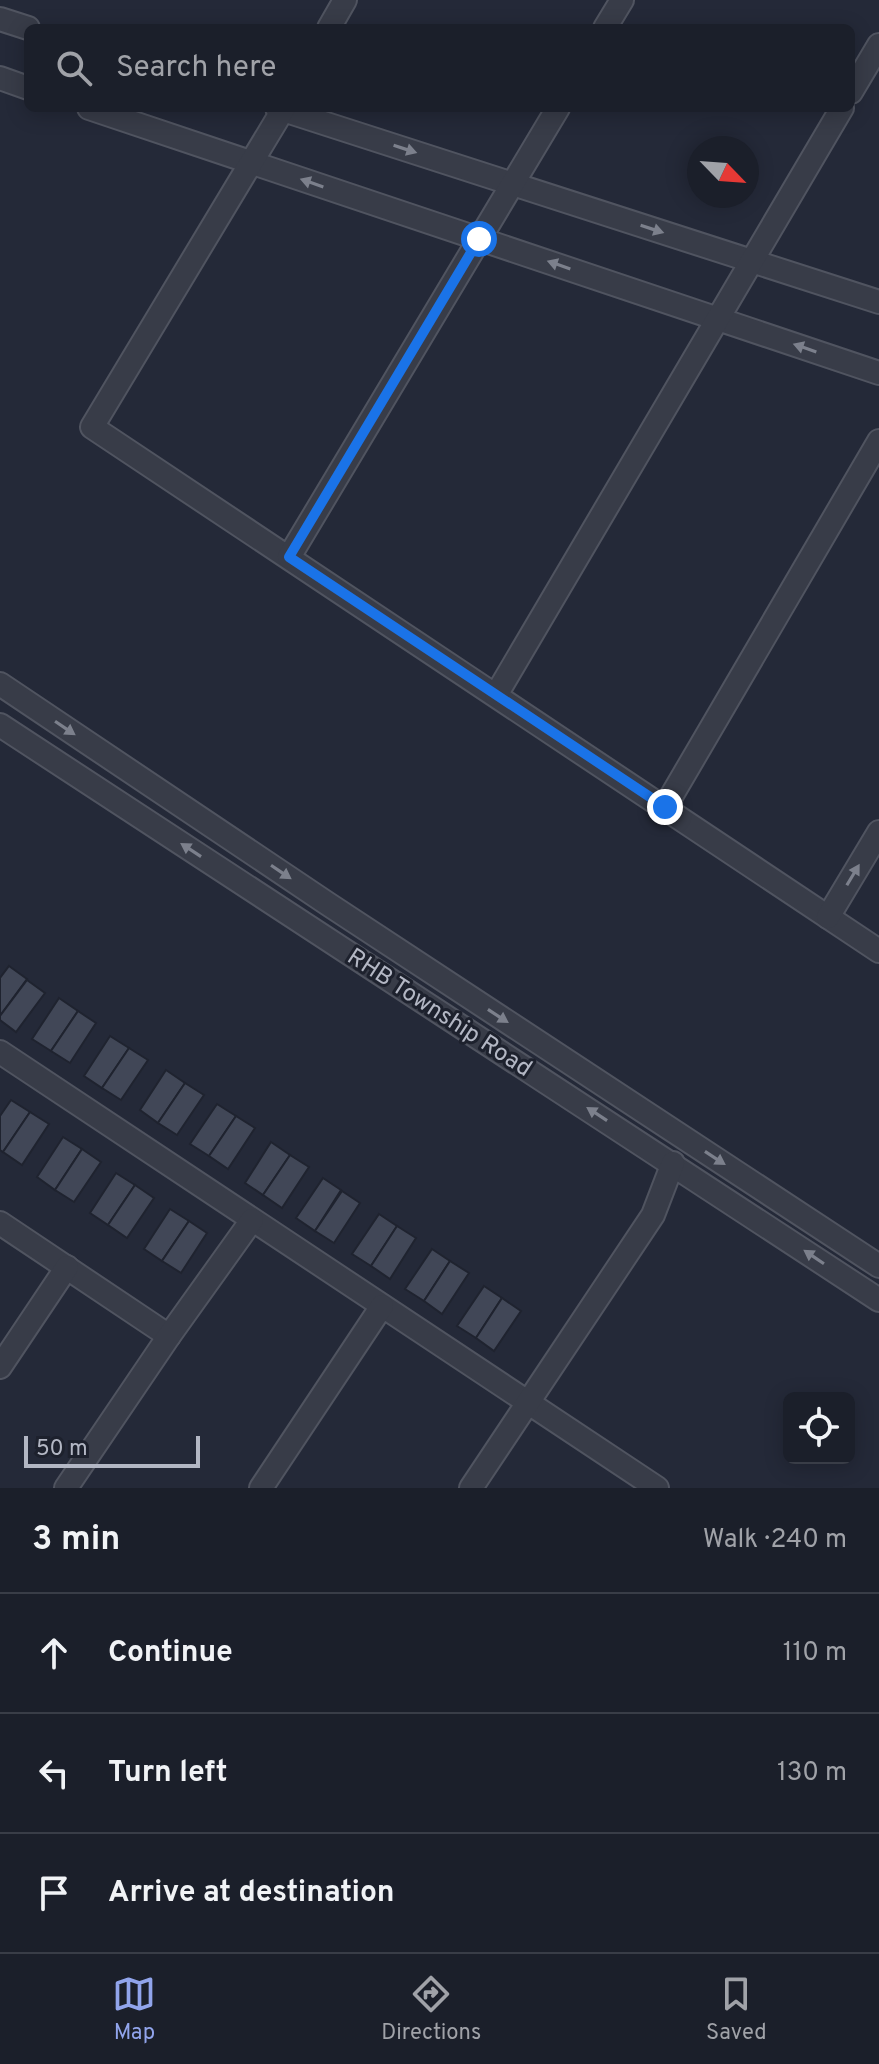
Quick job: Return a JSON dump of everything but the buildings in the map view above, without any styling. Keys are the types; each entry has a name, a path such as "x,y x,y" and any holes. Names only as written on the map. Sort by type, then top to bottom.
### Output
{"street":[{"path":"331,24 345,0"},
{"path":"607,24 622,0"},
{"path":"0,19 24,27"},
{"path":"855,85 879,45"},
{"path":"0,78 24,87"},
{"path":"101,112 879,373"},
{"path":"280,112 92,427 879,951"},
{"path":"291,112 879,302"},
{"path":"289,557 556,112"},
{"path":"496,695 840,112"},
{"path":"665,807 879,441"},
{"path":"0,684 879,1266"},
{"name":"RHB Township Road","path":"0,725 879,1300"},
{"path":"828,917 879,832"},
{"path":"0,1052 657,1488"},
{"path":"471,1488 653,1215 673,1163"},
{"path":"66,1488 252,1220"},
{"path":"0,1223 169,1336"},
{"path":"0,1367 67,1267"},
{"path":"261,1488 382,1306"}],"route":[{"path":"479,239 289,557 665,807"}]}
